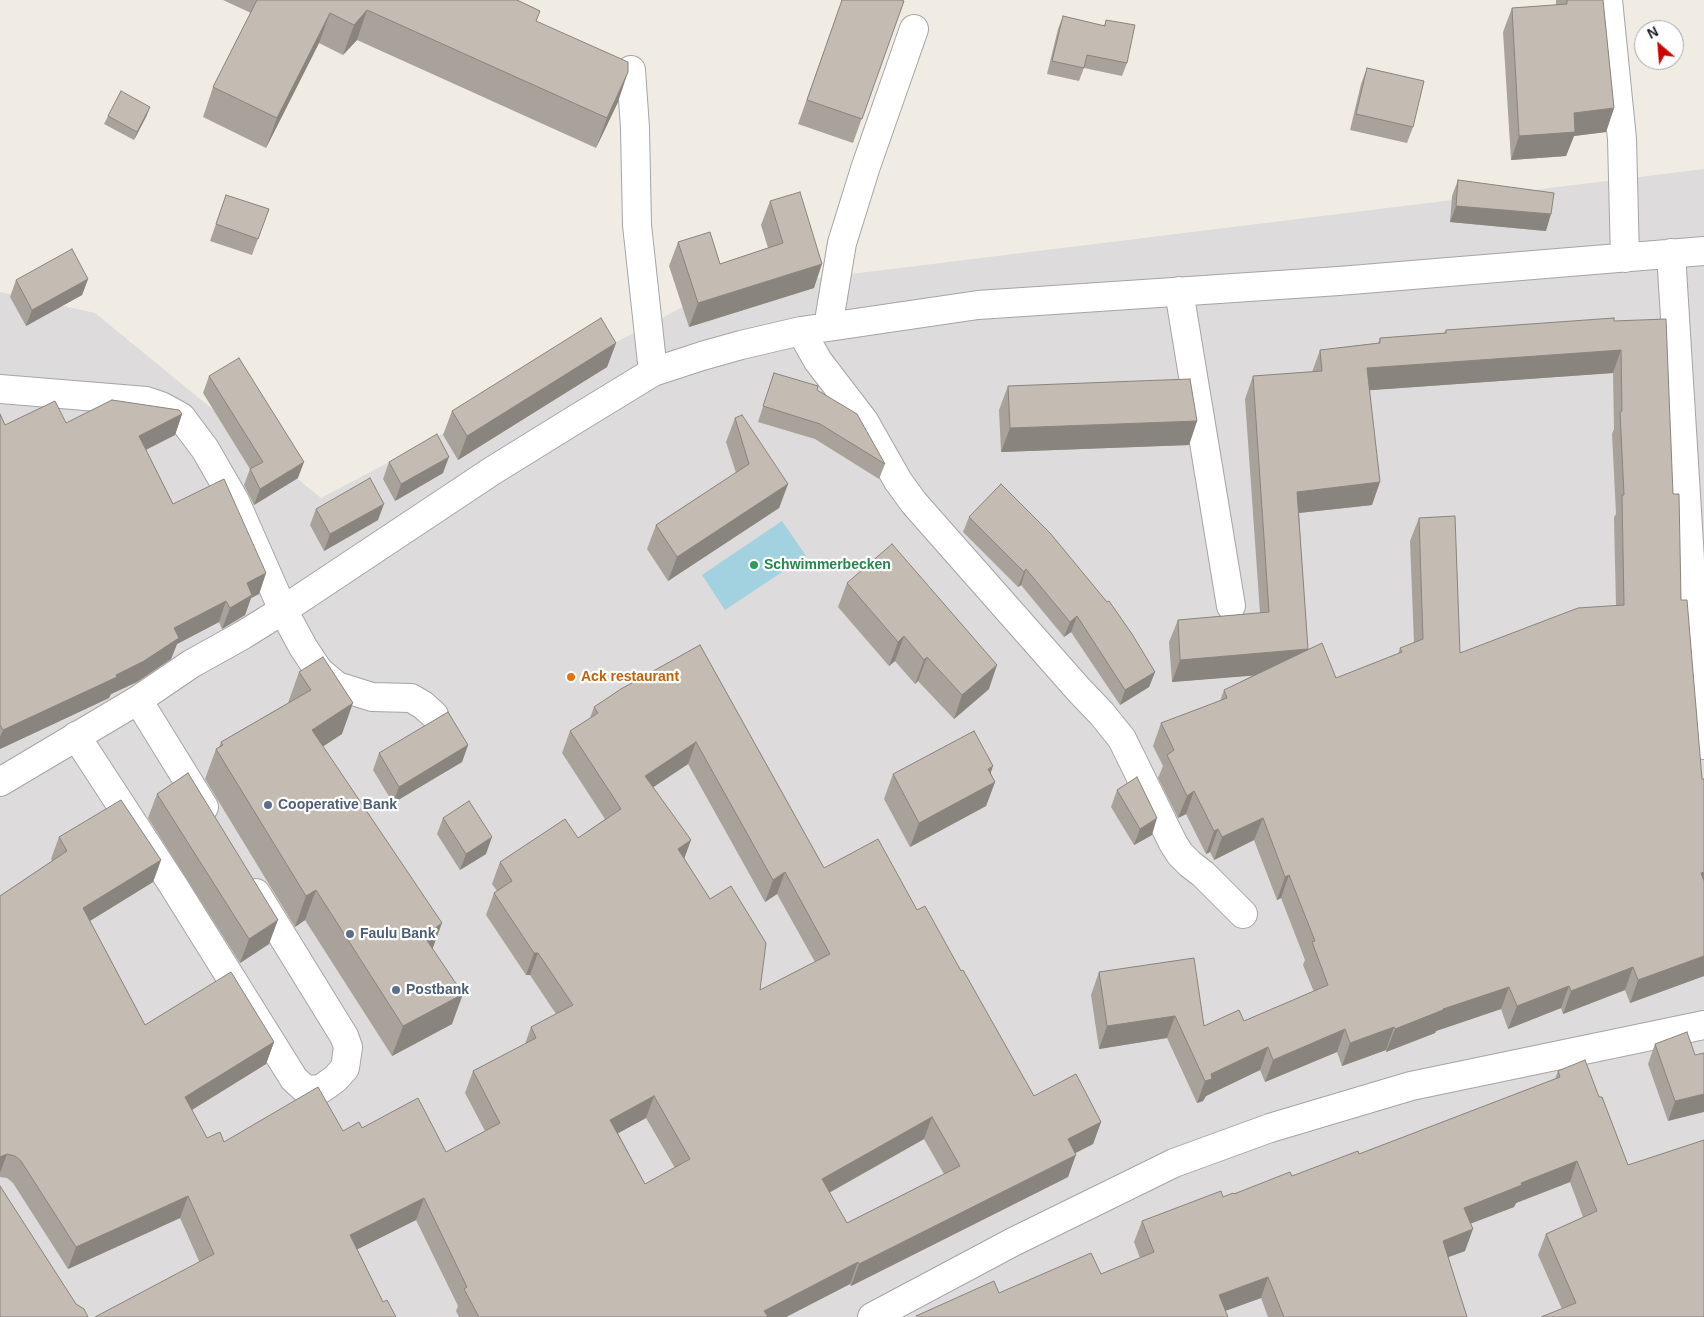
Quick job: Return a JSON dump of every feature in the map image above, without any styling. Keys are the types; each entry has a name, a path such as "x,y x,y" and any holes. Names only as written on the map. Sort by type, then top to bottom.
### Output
{"street":[{"path":"1608,0 1622,139 1625,258"},
{"path":"828,327 842,243 866,166 914,28"},
{"path":"631,70 635,128 637,225 654,372"},
{"path":"0,782 138,700 191,664 243,635 492,471 654,372 741,344 828,327 978,305 1179,292 1704,251"},
{"path":"1671,253 1695,640 1704,745"},
{"path":"1179,292 1231,606"},
{"path":"801,332 818,361 864,421 898,481 914,503 1102,714 1122,739 1180,854 1244,914"},
{"path":"0,389 146,400 181,417 206,449 235,501 282,610 302,647 319,671 336,686 372,697 411,698 423,705 434,715"},
{"path":"138,700 215,826"},
{"path":"76,736 173,885 294,1078 306,1090 321,1089 335,1079 345,1068 348,1048 344,1036 241,868"},
{"path":"872,1317 1013,1242 1174,1163 1270,1128 1411,1086 1704,1025"}],"shaded area":[{"path":"1704,169 1704,1317 0,1317 0,292 95,313 321,498 713,291"}],"water":[{"name":"Schwimmerbecken","path":"782,521 806,556 725,610 702,575"}],"building":[{"path":"257,0 517,0 540,11 536,21 628,62 628,72 607,118 367,10 354,25 330,13 277,118 213,87"},
{"path":"842,0 904,1 862,119 807,100"},
{"path":"1567,0 1603,0 1614,108 1574,113 1575,132 1519,136 1512,8 1567,4"},
{"path":"1063,16 1105,26 1106,20 1135,25 1127,63 1087,55 1084,68 1052,61"},
{"path":"1367,68 1424,81 1413,127 1356,114"},
{"path":"121,91 150,107 137,132 108,116"},
{"path":"1458,180 1554,193 1551,214 1456,206"},
{"path":"800,192 822,264 698,303 678,242 710,232 720,264 783,243 770,201"},
{"path":"226,195 269,209 258,239 216,224"},
{"path":"72,249 88,279 32,310 16,280"},
{"path":"601,318 616,343 467,436 452,411"},
{"path":"1614,318 1614,321 1666,319 1673,494 1679,494 1681,600 1687,600 1702,779 1704,779 1704,872 1701,873 1704,881 1704,956 1638,980 1633,967 1571,991 1569,986 1517,1006 1509,987 1443,1009 1395,1029 1394,1027 1350,1043 1345,1029 1273,1060 1268,1047 1211,1074 1212,1079 1205,1081 1175,1016 1107,1026 1099,972 1194,958 1204,1026 1239,1010 1244,1021 1328,985 1312,942 1315,941 1289,875 1285,877 1263,818 1222,837 1218,829 1214,831 1194,791 1187,796 1167,755 1174,750 1161,723 1227,698 1224,690 1322,643 1336,678 1402,652 1400,648 1423,639 1419,518 1455,516 1460,653 1578,608 1624,605 1622,495 1624,495 1620,412 1622,411 1621,350 1367,368 1380,482 1297,492 1308,649 1180,660 1178,620 1269,612 1253,376 1322,371 1320,350 1380,343 1380,338 1446,333 1446,330"},
{"path":"239,358 304,462 260,489 250,469 263,462 209,376"},
{"path":"774,373 818,386 817,390 857,414 885,464 820,424 763,406"},
{"path":"1190,379 1197,421 1010,428 1008,386"},
{"path":"112,400 179,410 182,414 139,436 173,504 224,479 266,573 247,583 252,595 230,608 226,601 174,628 179,638 144,661 116,675 117,677 3,730 0,725 0,414 5,425 55,401 66,423"},
{"path":"742,415 788,484 677,557 656,525 749,464 735,418"},
{"path":"437,434 449,457 401,484 389,462"},
{"path":"370,478 384,504 330,534 316,509"},
{"path":"1001,484 1050,533 1107,602 1109,601 1155,672 1125,690 1077,616 1070,622 1026,569 1024,572 969,517"},
{"path":"892,544 997,665 962,695 927,657 924,660 904,636 898,642 847,583"},
{"path":"700,645 824,868 878,839 917,910 925,906 1034,1096 1076,1074 1101,1122 1068,1139 1076,1155 859,1264 858,1262 764,1311 768,1317 479,1317 464,1289 467,1287 424,1198 350,1235 383,1302 387,1300 396,1317 95,1317 214,1254 188,1196 76,1247 21,1161 15,1156 7,1154 0,1157 0,896 67,851 59,837 121,800 161,860 83,908 145,1025 231,972 274,1042 185,1097 207,1138 220,1132 224,1142 318,1087 343,1131 359,1122 362,1128 418,1098 446,1152 500,1123 473,1071 536,1038 531,1027 573,1005 538,953 534,953 494,893 512,881 500,862 565,819 578,838 621,809 570,731 598,713 594,707 621,689","holes":["696,742 773,880 785,872 830,954 760,990 766,943 731,886 710,899 678,849 691,840 645,776","654,1096 690,1159 645,1184 610,1120","932,1117 960,1166 847,1223 822,1179"]},
{"path":"323,657 353,703 312,730 442,923 424,936 463,994 403,1026 316,890 306,896 216,749 223,745 221,742 311,690 299,672"},
{"path":"448,712 468,745 399,787 379,753"},
{"path":"974,731 993,766 988,769 995,782 919,823 893,774"},
{"path":"188,773 278,920 249,939 157,794"},
{"path":"1137,777 1157,818 1140,829 1117,790"},
{"path":"469,801 492,837 466,854 443,818"},
{"path":"1687,1032 1695,1055 1704,1053 1704,1094 1675,1101 1655,1044"},
{"path":"1585,1060 1599,1097 1602,1097 1628,1165 1704,1140 1704,1317 1541,1317 1576,1303 1546,1234 1597,1211 1577,1161 1464,1208 1473,1229 1443,1241 1467,1317 1284,1317 1268,1277 1219,1295 1228,1317 916,1316 994,1281 999,1293 1091,1253 1101,1274 1154,1252 1142,1221 1221,1191 1223,1197 1290,1172 1292,1176 1358,1151 1359,1154 1560,1077 1558,1071"},
{"path":"0,1186 76,1304 84,1309 88,1317 0,1317"}],"place":[{"name":"Schwimmerbecken","path":"754,565"},
{"name":"Ack restaurant","path":"571,677"},
{"name":"Cooperative Bank","path":"268,805"},
{"name":"Faulu Bank","path":"350,934"},
{"name":"Postbank","path":"396,990"}]}
